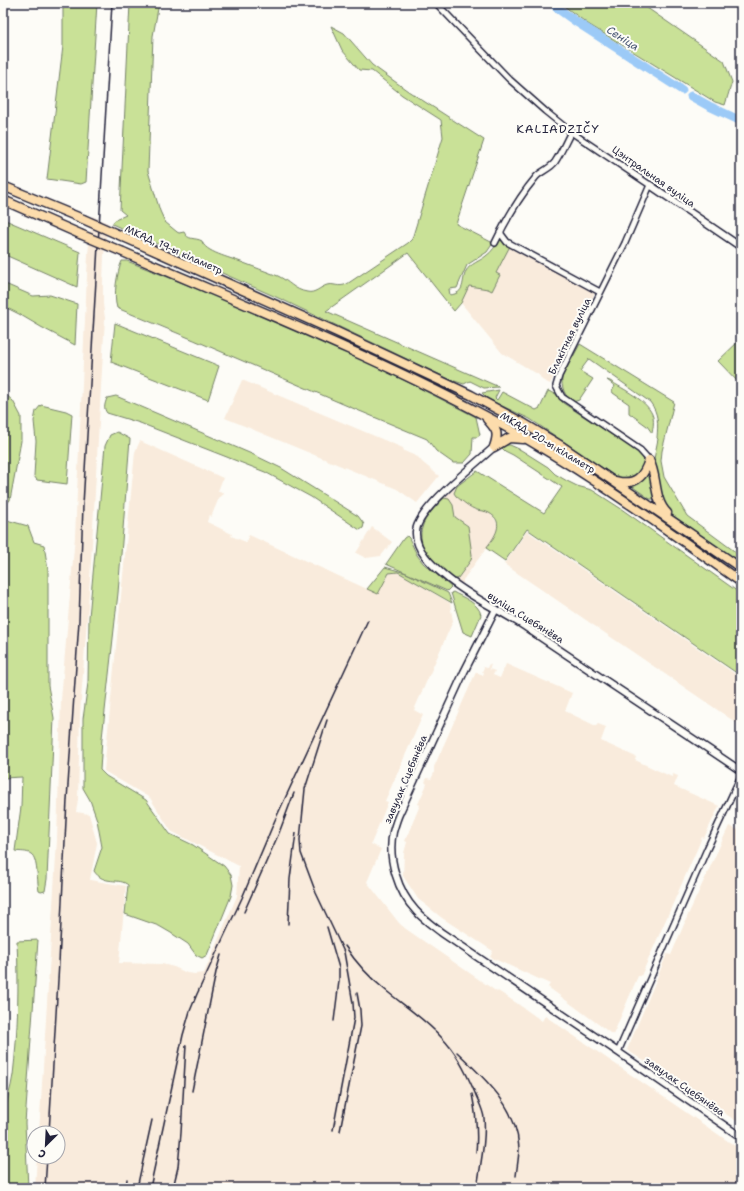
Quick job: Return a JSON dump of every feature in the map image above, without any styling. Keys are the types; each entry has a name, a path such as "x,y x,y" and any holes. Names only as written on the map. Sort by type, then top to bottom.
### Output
{"highway":[{"name":"МКАД, 19-ы кіламетр","path":"3,186 126,238 337,332"},
{"name":"МКАД, 20-ы кіламетр","path":"3,200 397,371 482,414 575,468 639,510 741,582"},
{"name":"МКАД, 20-ы кіламетр","path":"337,332 446,383 523,423 563,447 741,568"},
{"path":"482,414 495,428 497,438 494,447"},
{"path":"494,447 506,439 513,437 535,444"},
{"path":"612,480 627,483 638,479 644,473 649,460"},
{"path":"649,460 662,509 675,522"}],"street":[{"name":"Цэнтральная вуліца","path":"436,3 509,79 544,111 571,132 741,247"},
{"path":"495,243 501,230 524,194 537,176 548,169 555,162 571,132"},
{"name":"Блакітная вуліца","path":"649,460 640,450 562,397 556,386 559,376 625,243 650,185"},
{"path":"501,230 501,234 507,242 600,292"},
{"name":"вуліца Сцебянёва","path":"494,447 432,503 418,521 416,538 420,549 436,568 458,586 510,617 741,771"},
{"name":"завулак Сцебянёва","path":"496,609 461,678 400,812 393,833 392,845 393,866 397,882 415,911 442,933 741,1137"},
{"path":"618,1052 707,849 741,776"}],"shaded area":[{"path":"92,216 108,223 104,255 103,304 105,318 90,579 80,714 78,799 76,812 89,814 97,843 90,880 126,886 119,963 162,964 174,967 187,973 204,973 237,896 239,866 171,831 150,798 104,771 135,452 140,441 223,478 218,491 224,494 219,498 211,517 209,515 207,522 232,534 231,536 246,542 249,535 378,594 389,573 398,572 450,603 453,621 414,710 423,715 385,801 388,802 371,844 381,849 367,882 399,923 406,929 542,1021 545,1016 741,1150 741,1188 35,1188 36,1165 66,1165 66,1125 39,1125 57,840 61,700 75,536 88,254"},
{"path":"510,245 595,292 550,384 542,380 539,375 502,353 461,303 469,286 492,291 500,275 496,273"},
{"path":"242,380 403,448 404,451 418,457 439,476 417,503 397,489 225,418"},
{"path":"457,486 454,493 456,496 476,510 491,514 498,526 496,535 463,580 463,584 453,579 458,578 472,557 468,526 455,517 453,505 444,498"},
{"path":"372,527 392,542 381,556 366,558 356,553"},
{"path":"527,531 741,678 741,726 504,564"},
{"path":"489,664 491,665 489,669 495,671 493,675 500,678 506,664 572,693 565,711 596,726 598,724 606,727 601,741 636,757 635,760 672,777 673,774 678,776 674,786 719,806 704,838 702,837 641,976 638,976 613,1035 548,987 550,984 490,957 493,951 442,918 418,899 403,876 404,853 407,842 405,841 420,805 418,804 427,784 425,782 427,778 431,779 434,773 434,767 476,672 483,675 484,672 482,672 484,667 487,668"},
{"path":"729,826 741,831 741,1124 627,1050 667,954 671,955"}],"green space":[{"path":"63,3 97,3 86,182 81,184 47,179 63,46"},
{"path":"130,3 159,3 153,36 148,171 160,211 165,222 177,232 184,232 190,238 202,241 204,245 213,251 278,276 302,291 313,292 327,285 341,286 347,284 412,239 443,137 441,120 402,95 372,71 359,70 342,50 331,26 344,33 372,65 408,91 484,140 456,224 493,243 487,252 467,265 457,288 449,289 450,295 459,292 466,271 473,264 484,258 494,248 500,239 510,246 496,273 500,275 492,291 469,286 461,303 454,311 408,253 326,311 499,387 484,388 470,381 464,384 451,380 285,301 112,224 115,220 126,215 120,210"},
{"path":"560,3 640,3 724,61 732,82 725,105 715,102 588,24"},
{"path":"3,219 80,252 77,287 3,254"},
{"path":"122,261 127,261 251,310 388,372 476,417 480,435 473,437 472,454 464,463 453,463 436,451 427,439 117,308 115,297 116,284"},
{"path":"3,283 33,296 50,295 77,304 75,345 3,306"},
{"path":"115,323 219,366 208,400 111,362"},
{"path":"741,339 741,385 718,361"},
{"path":"580,344 674,402 662,451 661,461 664,477 687,516 741,556 741,563 671,514 664,507 654,459 658,439 657,419 653,406 650,402 589,359 580,371 593,379 579,400 573,402 566,395 563,388 562,377"},
{"path":"607,380 635,396 651,411 653,417 652,433 647,426 629,413 629,404 613,393 612,391 615,386"},
{"path":"499,390 495,398 497,400 502,392 536,410 540,408 548,391 556,394 563,403 637,451 644,460 643,469 639,476 622,481 530,419 487,398 482,393"},
{"path":"3,392 13,401 21,416 21,441 10,500 3,508"},
{"path":"116,396 281,468 358,516 364,524 363,528 360,530 311,497 265,472 140,423 107,413 105,404 107,398"},
{"path":"41,405 66,411 72,414 67,484 37,480 34,476 36,441 34,421 36,411"},
{"path":"117,432 130,439 118,593 102,738 100,770 106,776 146,800 170,834 193,845 224,866 231,875 233,885 231,896 207,955 202,958 196,955 188,944 159,926 125,914 128,885 102,878 94,871 102,847 97,820 90,800 83,788 83,719 88,683 89,617 105,446 110,435"},
{"path":"505,445 510,445 521,450 567,481 577,486 592,490 620,508 741,594 741,676 527,529 505,561 486,548 495,535 498,525 497,521 489,513 472,508 456,496 454,493 457,486 477,471 544,513 562,487 505,451 502,448"},
{"path":"650,467 656,496 654,499 650,499 630,485 638,483 643,479"},
{"path":"444,498 449,499 453,505 455,517 468,526 472,555 471,560 458,578 455,579 445,573 436,564 423,546 421,539 423,524 431,512"},
{"path":"3,519 28,526 34,542 44,545 48,570 48,686 54,718 47,879 45,891 41,892 39,891 36,865 33,856 28,852 15,851 21,807 22,777 3,778"},
{"path":"407,536 423,563 451,587 447,591 386,564"},
{"path":"385,567 406,573 448,593 452,603 398,572 389,573 378,594 367,589"},
{"path":"453,592 470,601 480,611 481,615 472,636 463,632 451,593"},
{"path":"38,940 25,1123 28,1188 3,1188 4,1123 6,1104 13,1075 17,1026 17,941"}],"waterway":[{"name":"Сеніца","path":"554,3 557,8 578,23 682,90"},
{"name":"Сеніца","path":"691,96 741,121"}],"railway":[{"path":"49,1125 67,800 79,621 83,505 112,3"},
{"path":"150,1188 183,1035 190,1011 242,898 275,820 368,620"},
{"path":"327,720 305,789 300,840 301,853 316,893 344,952 353,1003 354,1018 333,1130"},
{"path":"244,912 279,833 294,793"},
{"path":"288,924 290,879 296,833"},
{"path":"327,927 339,968 339,981 334,1021"},
{"path":"345,946 373,979 435,1031 452,1050 469,1078 483,1111 484,1118 484,1142 478,1182"},
{"path":"192,1091 216,972 221,955"},
{"path":"340,1131 361,1026 357,993"},
{"path":"173,1188 178,1167 186,1045"},
{"path":"457,1052 498,1094 506,1106 517,1133 519,1148 516,1176"},
{"path":"472,1094 475,1109 477,1137 476,1152"},
{"path":"137,1188 152,1120"},
{"path":"45,1188 46,1165"},
{"path":"126,1188 127,1179"}],"district":[{"name":"KALIADZIČY","path":"558,129"}]}
